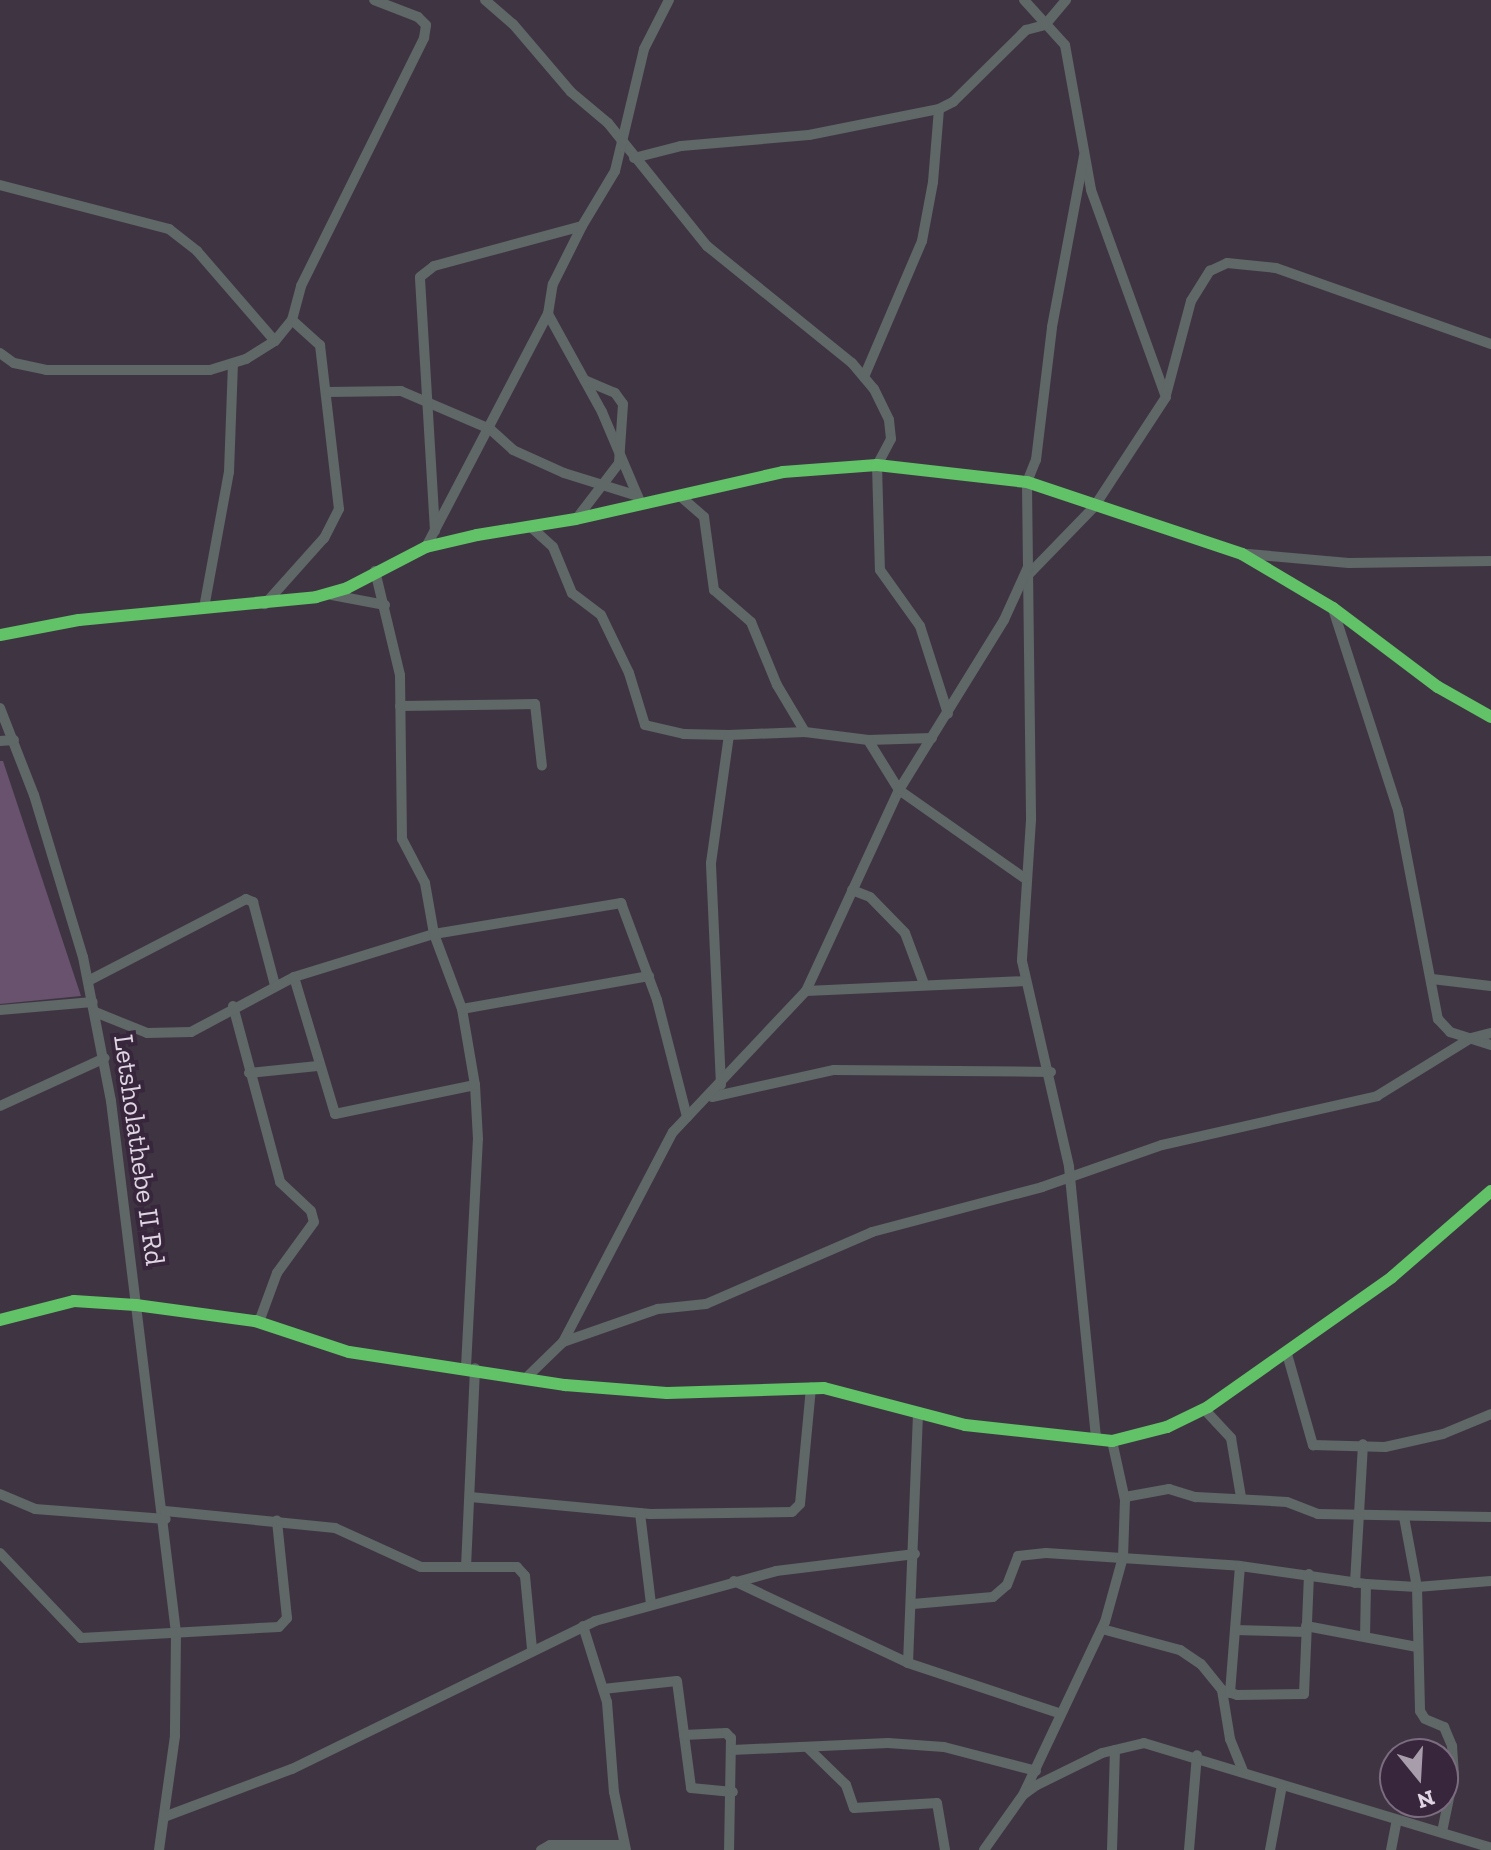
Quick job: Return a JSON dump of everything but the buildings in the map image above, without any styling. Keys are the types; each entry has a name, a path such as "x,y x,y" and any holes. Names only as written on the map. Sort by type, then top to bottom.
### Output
{"street":[{"path":"0,353 14,363 46,370 210,370 233,364 275,341 292,320 301,286 424,38 426,25 418,17 374,0"},
{"path":"485,0 623,144 707,246 864,377 889,420 891,439 877,465 880,570 893,596 918,621 948,714"},
{"path":"426,547 548,314 553,284 582,226 615,171 644,49 669,0"},
{"path":"1024,0 1065,45 1084,156 1105,235 1166,397"},
{"path":"634,158 681,146 809,135 939,109 953,102 1026,30 1045,25 1066,0"},
{"path":"864,377 922,241 939,109"},
{"path":"1084,156 1052,327 1036,460 1027,482 1031,820 1024,878 1026,981 1051,1072 1070,1177 1096,1439"},
{"path":"0,185 169,229 197,251 275,341"},
{"path":"435,531 420,277 425,269 582,226"},
{"path":"528,1376 563,1342 662,1151 687,1117 709,1098 806,991 899,790 1004,620 1028,570 1094,507 1166,397 1191,301 1210,271 1227,263 1276,268 1491,344"},
{"path":"548,314 585,380 619,463 640,500"},
{"path":"265,604 324,538 339,509 323,350 292,320"},
{"path":"204,608 229,472 233,364"},
{"path":"576,519 603,489 619,463 623,404 615,393 585,380"},
{"path":"328,392 401,391 427,406 490,429 513,450 603,489 640,500"},
{"path":"0,635 79,620 265,604 327,594 426,547 576,519 640,500 680,496 783,472 877,465 1027,482 1094,507 1242,554 1349,563 1491,561"},
{"path":"680,496 704,517 714,590 751,622 777,685 805,732"},
{"path":"532,528 553,547 572,593 601,615 629,673 645,725 684,734 805,732 868,740 932,738"},
{"path":"1242,554 1333,608 1438,687 1491,717"},
{"path":"375,571 396,644 402,839 425,883 434,934 462,1009 475,1085 476,1234 466,1567"},
{"path":"327,594 385,605"},
{"path":"1333,608 1398,810 1443,1027 1491,1045"},
{"path":"400,706 535,704 542,766"},
{"name":"Letsholathebe II Rd","path":"0,708 14,740 88,981 105,1058 166,1515 176,1633 175,1736 159,1850"},
{"path":"721,1085 711,863 729,735"},
{"path":"0,741 14,740"},
{"path":"868,740 899,790 1024,878"},
{"path":"852,890 870,897 905,933 924,984"},
{"path":"88,981 246,899 253,902 275,985"},
{"path":"0,1010 94,1007 162,1036 202,1028 233,1006 294,977 434,934 621,903 649,976 687,1117"},
{"path":"462,1009 649,976"},
{"path":"294,977 330,1106 339,1116 475,1085"},
{"path":"1432,979 1491,986"},
{"path":"806,991 1026,981"},
{"path":"233,1006 280,1182 311,1211 314,1222 277,1273 259,1322"},
{"path":"563,1342 658,1309 706,1304 872,1232 1070,1177 1162,1145 1377,1096 1471,1038 1491,1033"},
{"path":"0,1106 105,1058"},
{"path":"249,1073 318,1066"},
{"path":"709,1098 834,1070 1051,1072"},
{"path":"0,1320 74,1301 136,1305 259,1322 336,1350 470,1367 565,1385 667,1393 811,1388 972,1426 1112,1441 1167,1427 1204,1409 1287,1354 1392,1277 1491,1191"},
{"path":"1287,1354 1311,1444 1382,1447 1417,1440 1491,1414"},
{"path":"470,1497 640,1513 755,1515 796,1510 811,1388"},
{"path":"1204,1409 1231,1438 1241,1497"},
{"path":"908,1663 915,1554 918,1413"},
{"path":"984,1850 1036,1771 1102,1629 1123,1557 1125,1497 1112,1441"},
{"path":"1363,1444 1360,1583 1365,1637"},
{"path":"1125,1497 1169,1489 1196,1497 1241,1497 1287,1502 1318,1514 1491,1517"},
{"path":"0,1494 35,1509 277,1521 335,1528 421,1567 517,1567 524,1573 532,1649"},
{"path":"640,1513 651,1604"},
{"path":"1404,1517 1417,1587 1420,1711 1425,1719 1444,1727 1452,1746 1454,1774 1442,1832"},
{"path":"0,1553 81,1638 285,1624 277,1521"},
{"path":"164,1817 292,1769 583,1626 651,1604 789,1568 915,1554"},
{"path":"913,1604 993,1597 1007,1585 1013,1561 1025,1554 1123,1557 1240,1566 1360,1583 1417,1587 1491,1581"},
{"path":"1240,1566 1226,1692 1230,1739 1243,1771"},
{"path":"1102,1629 1190,1655 1226,1692 1303,1695 1309,1574"},
{"path":"734,1581 908,1663 1061,1714"},
{"path":"541,1850 550,1845 625,1847 603,1689 583,1626"},
{"path":"1235,1630 1306,1629 1417,1647"},
{"path":"603,1689 675,1679 691,1788 733,1792"},
{"path":"684,1735 726,1733 732,1750 729,1850"},
{"path":"732,1750 876,1743 944,1747 1036,1771"},
{"path":"1023,1795 1051,1776 1115,1750 1156,1743 1491,1848"},
{"path":"808,1748 846,1785 854,1808 937,1803 945,1850"},
{"path":"1112,1850 1115,1750"},
{"path":"1189,1850 1197,1755"},
{"path":"1270,1850 1282,1785"},
{"path":"1391,1850 1397,1820"}],"shaded area":[{"path":"0,761 3,761 81,996 0,1004"}],"cycle path":[{"path":"0,635 79,620 316,597 347,588 426,547 477,535 576,519 783,472 877,465 1027,482 1242,554 1333,608 1438,687 1491,717"},
{"path":"0,1320 74,1301 136,1305 255,1321 349,1352 565,1385 667,1393 824,1388 965,1425 1112,1441 1167,1427 1208,1407 1392,1277 1491,1191"}]}
